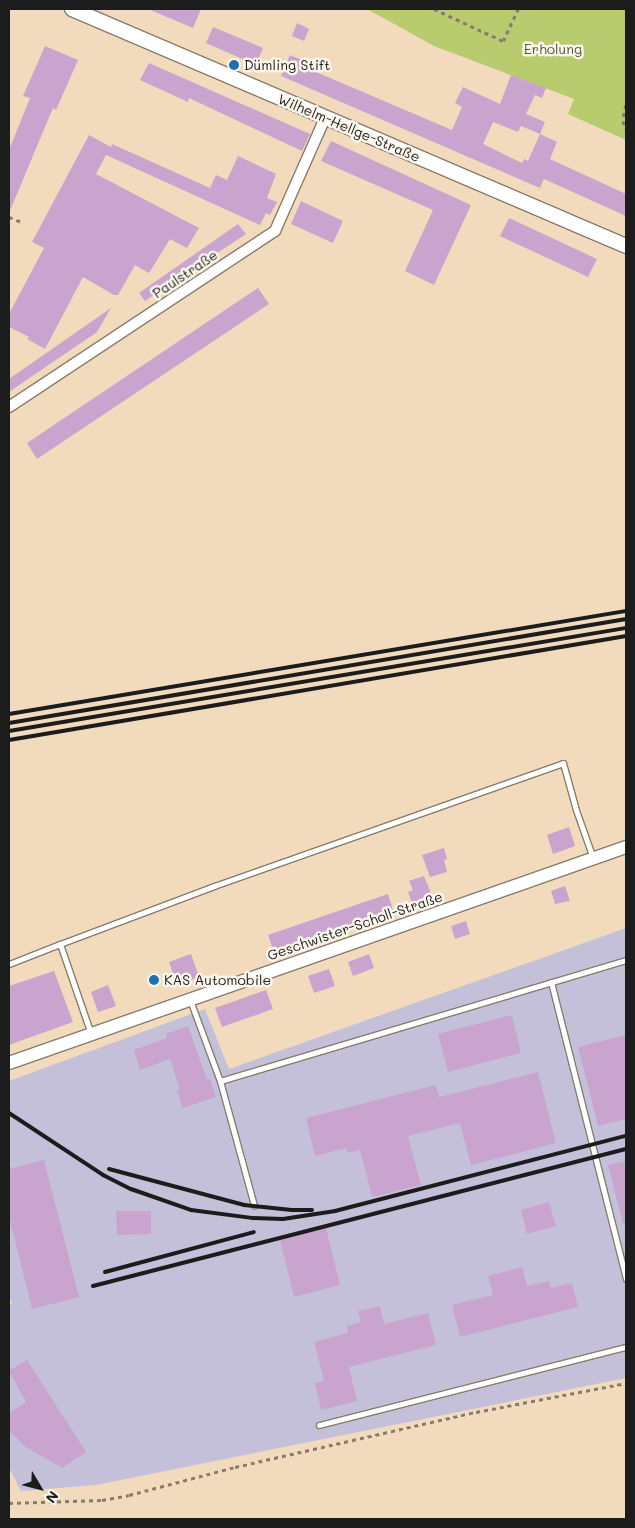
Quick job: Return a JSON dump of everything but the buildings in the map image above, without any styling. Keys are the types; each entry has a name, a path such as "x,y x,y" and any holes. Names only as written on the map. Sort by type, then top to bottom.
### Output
{"main road":[{"name":"Wilhelm-Hellge-Straße","path":"72,9 626,246"}],"street":[{"name":"Paulstraße","path":"9,407 275,231 325,118"},
{"name":"Geschwister-Scholl-Straße","path":"9,1063 626,847"}],"lane":[{"path":"9,964 224,883 563,763 576,810 593,858"},
{"path":"60,944 91,1034"},
{"path":"220,1081 626,960"},
{"path":"551,982 626,1279"},
{"path":"190,1000 220,1081 254,1205"},
{"path":"319,1425 626,1347"}],"path":[{"path":"434,9 503,41 518,9"},
{"path":"626,105 623,121 626,129"},
{"path":"9,217 24,223"},
{"path":"9,1503 102,1500 129,1495 235,1467 476,1412 626,1383"}],"shaded area":[{"path":"626,928 626,1378 96,1485 21,1491 9,1468 9,1309 12,1302 9,1297 9,1081 205,1009 229,1069"}],"green space":[{"name":"Erholung","path":"367,9 626,9 626,140 568,114 574,99 434,46"}],"railway":[{"path":"9,714 626,611"},
{"path":"9,723 626,619"},
{"path":"9,731 626,628"},
{"path":"9,740 626,636"},
{"path":"9,1113 103,1175 131,1189 191,1210 253,1218 283,1219 335,1211 626,1136"},
{"path":"93,1286 626,1149"},
{"path":"109,1169 244,1205 312,1210"},
{"path":"105,1272 254,1232"}],"place":[{"name":"Dümling Stift","path":"234,65"},
{"name":"KAS Automobile","path":"154,980"}]}
